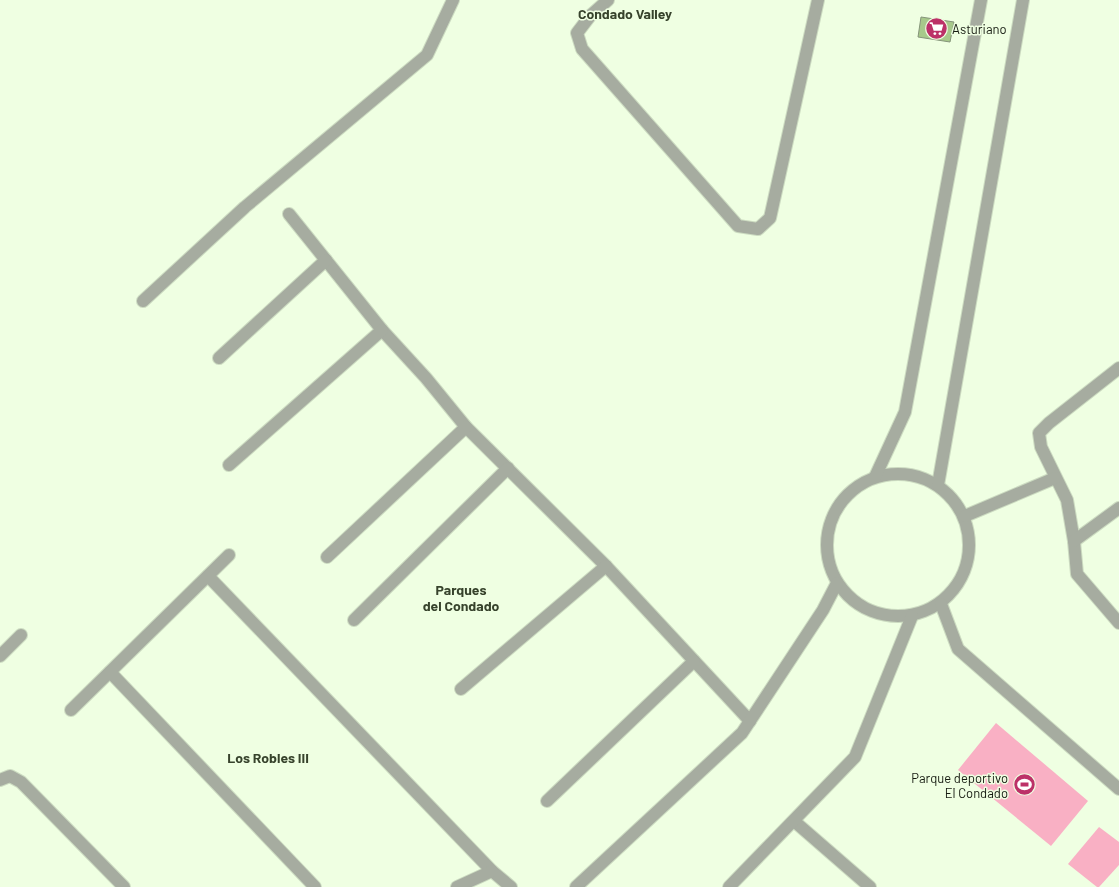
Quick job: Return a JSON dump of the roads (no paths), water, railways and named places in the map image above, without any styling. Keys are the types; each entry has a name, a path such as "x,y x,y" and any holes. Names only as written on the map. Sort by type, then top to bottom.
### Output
{"street":[{"path":"143,301 245,207 427,55 453,0"},
{"path":"608,0 590,16 577,33 582,49 738,226 758,229 770,218 818,0"},
{"path":"875,477 905,412 981,0"},
{"path":"938,485 1023,0"},
{"path":"289,214 382,330 426,378 466,427 606,566 750,721"},
{"path":"220,358 326,260"},
{"path":"229,465 382,330"},
{"path":"1119,368 1049,423 1039,433 1041,447 1067,500 1074,541 1077,574 1119,623"},
{"path":"327,557 466,427"},
{"path":"354,620 508,468"},
{"path":"907,474 938,485 955,501 965,516 970,553 961,581 940,604 912,616 883,616 857,604 837,583 826,553 830,521 847,494 875,477 907,474"},
{"path":"965,516 1055,478"},
{"path":"1074,541 1119,508"},
{"path":"71,710 229,555"},
{"path":"462,689 606,566"},
{"path":"208,576 492,871 511,887"},
{"path":"576,887 742,733 823,610 837,583"},
{"path":"940,604 958,649 1119,789"},
{"path":"729,887 855,757 912,616"},
{"path":"0,656 21,635"},
{"path":"547,801 694,660"},
{"path":"110,672 315,887"},
{"path":"0,780 10,776 21,782 124,887"},
{"path":"794,821 870,887"},
{"path":"457,887 492,871"}],"place":[{"name":"Asturiano","path":"936,29"},
{"name":"Parque deportivo El Condado","path":"1024,785"}],"district":[{"name":"Condado Valley","path":"625,13"},
{"name":"Parques del Condado","path":"461,598"},
{"name":"Los Robles III","path":"268,757"}]}
